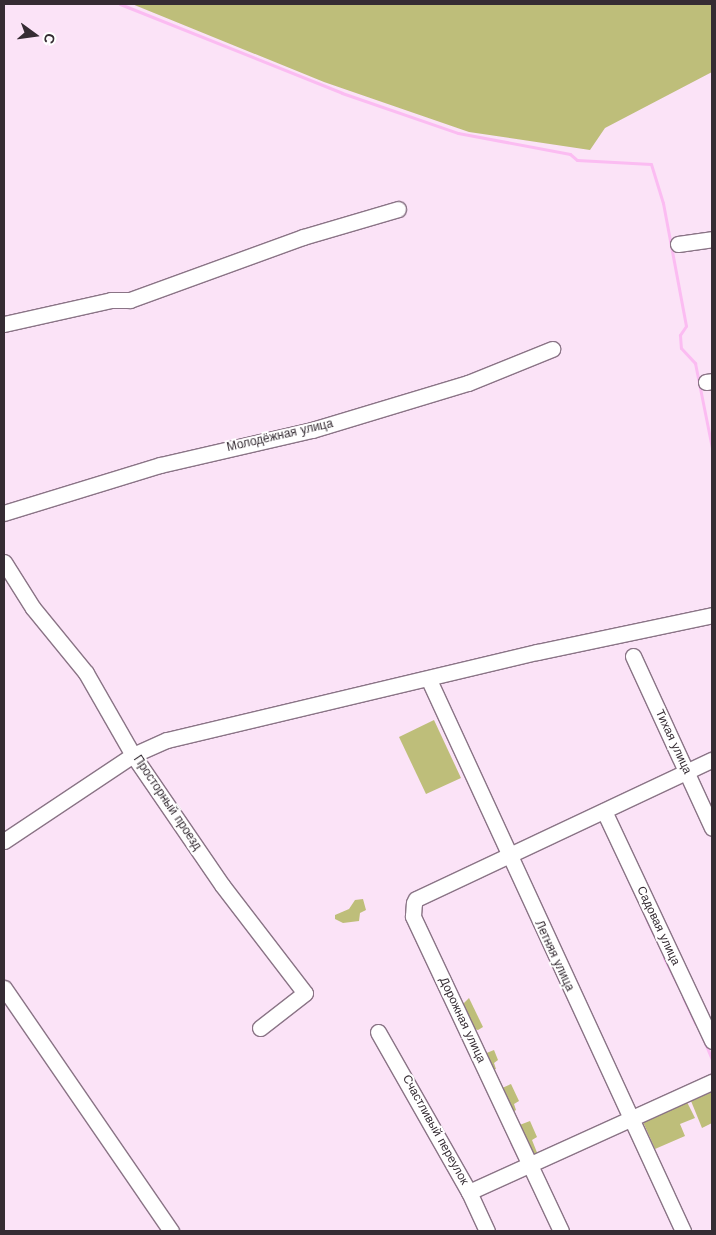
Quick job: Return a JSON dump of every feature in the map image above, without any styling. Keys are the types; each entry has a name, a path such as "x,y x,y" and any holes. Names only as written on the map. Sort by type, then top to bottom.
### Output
{"street":[{"path":"4,324 111,300 130,300 304,237 398,209"},
{"path":"678,244 712,239"},
{"name":"Молодёжная улица","path":"4,512 205,453 312,430 468,383 552,350"},
{"name":"Просторный проезд","path":"4,562 33,608 86,673 133,755 222,885 305,993 260,1028"},
{"path":"4,841 133,755 167,740 429,680 536,652 712,615"},
{"name":"Тихая улица","path":"633,656 712,828"},
{"name":"Летняя улица","path":"429,680 507,856 683,1231"},
{"path":"507,856 712,760"},
{"name":"Садовая улица","path":"604,811 712,1041"},
{"name":"Дорожная улица","path":"507,856 416,899 413,916 561,1231"},
{"path":"4,988 171,1231"},
{"name":"Счастливый переулок","path":"378,1032 469,1192 487,1231"},
{"path":"469,1192 630,1117 712,1082"}],"shaded area":[{"path":"132,4 712,4 712,72 605,128 590,150 469,132 324,82"},
{"path":"434,720 461,778 426,794 399,737"},
{"path":"363,899 366,910 360,913 359,921 343,923 335,919 335,915 349,909 355,900"},
{"path":"469,998 483,1027 478,1030 474,1029 462,1005"},
{"path":"494,1050 498,1060 494,1063 496,1069 491,1071 484,1054"},
{"path":"511,1084 519,1101 514,1104 516,1110 513,1112 500,1089"},
{"path":"712,1091 712,1123 702,1128 691,1101"},
{"path":"687,1102 695,1118 680,1124 685,1136 655,1149 643,1122"},
{"path":"530,1121 537,1137 532,1140 538,1155 534,1157 517,1126"}],"waterway":[{"path":"120,4 342,93 458,133 570,154 577,160 651,164 663,203 686,326 680,335 681,348 695,363 712,448"},
{"path":"646,918 653,933"},
{"path":"664,958 677,984"},
{"path":"683,997 695,1023"},
{"path":"702,1036 712,1059"},
{"path":"511,1143 518,1156"}]}
